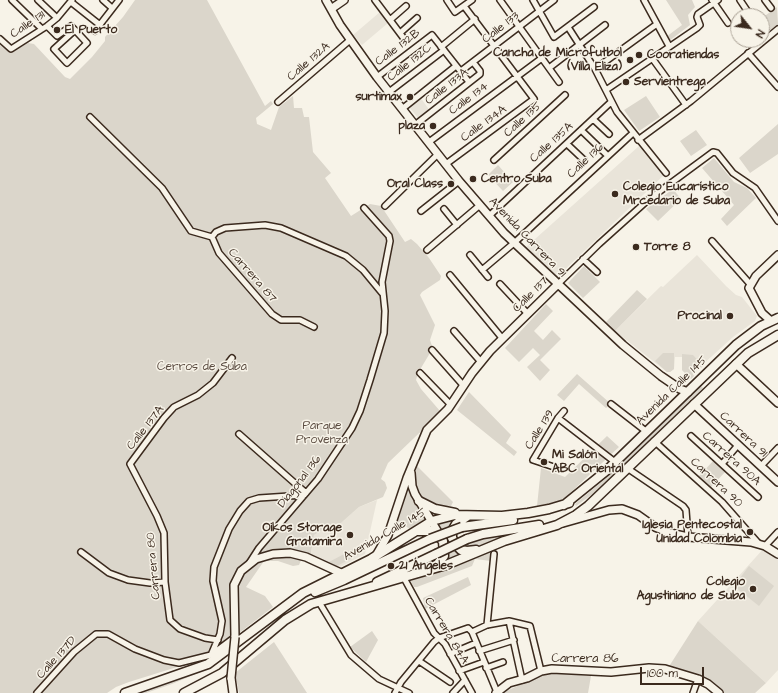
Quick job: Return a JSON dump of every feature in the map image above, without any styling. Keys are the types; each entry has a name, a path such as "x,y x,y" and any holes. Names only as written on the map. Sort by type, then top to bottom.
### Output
{"main road":[{"name":"Avenida Calle 145","path":"291,601 344,580 430,539 462,527 536,516 556,510 569,502 616,462 736,345 761,326 775,319"},
{"name":"Avenida Calle 145","path":"184,693 222,673 286,620 306,606 431,570 492,550 557,525 582,511 736,364 754,348 778,334"},
{"name":"Avenida Calle 145","path":"357,591 467,539 483,534 525,528 555,521 576,510 602,491"},
{"path":"419,501 435,509 470,515"},
{"name":"Avenida Calle 145","path":"125,693 208,664 291,601 376,556 432,521 455,515 509,516 549,510 569,502"},
{"path":"470,515 456,524 452,535 454,543 459,548 467,551 492,550"},
{"path":"408,536 415,532 427,530 432,531 441,537 445,546 444,556 439,564 431,570"}],"street":[{"path":"12,0 44,28 57,36 71,26 75,30 87,43 69,62 65,62 54,51 55,48 75,30"},
{"path":"38,0 57,18"},
{"path":"103,0 112,8"},
{"path":"95,31 119,0"},
{"name":"Avenida Carrera 91","path":"326,0 350,40 376,77 488,216 557,285 620,343 661,376 680,389 688,392"},
{"path":"331,9 344,0"},
{"path":"384,0 376,2 405,40"},
{"path":"447,0 455,12 472,0"},
{"path":"500,0 559,82"},
{"path":"533,0 554,37 594,7"},
{"name":"Calle 133","path":"461,71 554,0"},
{"path":"644,0 669,46"},
{"path":"765,0 771,8"},
{"path":"72,1 100,25"},
{"name":"Calle 131","path":"0,39 11,49 57,18 72,1"},
{"path":"606,90 697,28 700,23 697,17 698,14 714,1 728,23"},
{"path":"390,20 406,6"},
{"path":"464,6 517,75"},
{"path":"400,33 416,18"},
{"name":"Calle 132C","path":"389,92 474,19"},
{"path":"595,69 657,24"},
{"path":"549,68 605,25"},
{"path":"568,27 595,69 611,102 638,140 666,173"},
{"path":"638,140 686,105 778,29"},
{"name":"Calle 132B","path":"376,77 432,35 442,48"},
{"name":"Calle 132A","path":"280,101 350,40"},
{"path":"442,48 469,82"},
{"path":"748,53 778,87"},
{"name":"Calle 134","path":"429,142 517,75 542,58"},
{"path":"652,58 686,105"},
{"name":"Calle 133A","path":"415,125 480,73 473,62"},
{"path":"402,109 456,66"},
{"name":"Calle 134A","path":"446,164 534,99 517,75"},
{"name":"Calle 135","path":"494,160 565,95"},
{"name":"Calle 135A","path":"488,216 611,102"},
{"path":"90,117 162,188 192,231 212,237 216,232 225,228 266,225 281,228 346,256 363,270 383,293"},
{"path":"593,119 610,134"},
{"path":"581,130 607,155"},
{"name":"Calle 136","path":"482,270 514,243 607,155 633,133"},
{"path":"567,144 584,160"},
{"name":"Calle 137","path":"376,556 388,535 424,434 451,405 481,362 502,338 583,259 648,200 713,152 717,153 733,174 755,188 778,221"},
{"path":"386,206 438,154"},
{"path":"421,211 459,181"},
{"path":"427,250 480,205"},
{"name":"Diagonal 136","path":"250,563 258,548 305,494 352,428 360,411 384,333 385,311 382,282 390,241 389,236 364,208"},
{"path":"444,209 457,225"},
{"name":"Carrera 87","path":"212,237 218,253 272,314 281,320 300,320 314,327"},
{"path":"712,241 750,284 750,292 762,313 761,326"},
{"path":"470,255 488,277"},
{"path":"750,284 778,255"},
{"path":"583,259 597,272"},
{"path":"450,275 502,338"},
{"path":"500,284 528,314"},
{"path":"762,313 775,319"},
{"path":"454,332 481,362"},
{"path":"432,350 464,385"},
{"name":"Calle 137A","path":"130,464 174,407 198,395 213,383 232,358"},
{"path":"736,364 778,403"},
{"path":"420,373 451,405"},
{"name":"Avenida Carrera 91","path":"661,376 676,392 678,402"},
{"path":"611,404 647,432"},
{"name":"Carrera 91","path":"694,404 778,482"},
{"name":"Calle 139","path":"557,468 533,460 558,418 564,411"},
{"path":"558,418 616,462"},
{"path":"239,434 305,494"},
{"name":"Carrera 90A","path":"691,436 758,497"},
{"name":"Carrera 90","path":"654,441 726,506 762,545 778,554"},
{"path":"722,464 738,445"},
{"path":"761,466 778,448"},
{"name":"Carrera 80","path":"130,464 157,516 164,533 165,582 170,620 174,625 205,638 218,640"},
{"name":"Calle 137","path":"412,465 411,480 419,501 441,537"},
{"path":"627,468 683,506 686,510 688,537"},
{"path":"211,655 218,640 222,621 213,581 214,567 229,529 240,511 249,501 259,498 305,494"},
{"path":"557,525 576,521 609,510 622,510 638,515 663,531 688,537 762,545 778,532"},
{"path":"388,535 393,540 400,541"},
{"path":"488,625 492,550"},
{"path":"82,552 109,573 121,578 150,583 165,582"},
{"name":"Diagonal 136","path":"233,638 234,585 241,570 250,563 261,557 273,554 290,553 306,557 343,574"},
{"path":"323,566 327,571 328,581"},
{"name":"Carrera 84A","path":"404,578 472,693"},
{"path":"319,602 351,655 379,679 409,693"},
{"path":"509,621 522,680"},
{"path":"472,632 488,625 509,621 530,626 541,671"},
{"path":"395,693 419,660 439,638 468,628 472,632 496,693"},
{"name":"Calle 137D","path":"37,693 74,652 91,636 100,633 108,634 135,649 173,662 186,662 211,655"},
{"path":"211,655 233,638"},
{"path":"233,638 231,678 233,693"},
{"path":"479,650 514,640"},
{"path":"450,654 476,643"},
{"path":"419,660 450,682"},
{"path":"459,671 484,662"},
{"path":"486,668 503,662"},
{"name":"Carrera 86","path":"496,693 509,683 522,680 541,671 556,668 612,672 649,668 672,671 698,679 708,684 719,693"},
{"path":"692,693 698,679"},
{"path":"453,693 465,680"}],"shaded area":[{"path":"380,12 388,23 362,45 353,35"},
{"path":"420,97 430,111 419,119 409,107"},
{"name":"Colegio Eucarístico Mrcedario de Suba","path":"639,146 664,175 556,278 525,248"},
{"path":"697,255 726,286 736,295 742,297 757,316 755,321 733,337 689,377 682,370 682,357 675,357 674,369 667,372 615,331 661,286 663,287"},
{"path":"377,500 365,554 340,567 311,554 314,535 331,525 341,523 359,507"},
{"name":"Colegio Agustiniano de Suba","path":"765,547 778,557 778,670 766,683 698,621"}],"green space":[{"name":"Cerros de Suba","path":"135,0 207,0 265,106 271,101 273,104 256,118 257,124 271,130 279,107 293,96 294,108 302,108 304,117 309,117 313,152 331,173 325,178 351,216 370,204 381,206 405,242 411,239 429,258 441,276 440,280 420,295 435,325 430,340 432,346 430,353 418,373 416,380 421,389 440,411 439,414 388,463 381,479 385,482 387,488 383,497 359,507 341,523 331,525 314,535 311,553 302,558 299,565 293,566 278,561 264,561 246,587 265,596 273,607 221,647 193,662 129,682 116,687 107,693 0,693 0,45 10,53 28,43 34,44 65,77 70,79 92,57 105,41 105,37 123,17"},
{"path":"666,0 692,0 695,7 688,15 690,25 669,41 666,37 682,25"},
{"path":"777,7 778,24 770,30 770,12"},
{"path":"646,96 660,117 639,131 624,110"},
{"path":"778,124 778,154 750,173 739,158"},
{"path":"696,130 707,145 691,156 680,141"},
{"path":"714,158 734,182 747,188 756,198 727,226 721,219 734,205 702,168"},
{"path":"498,165 513,182 503,191 488,175"},
{"path":"673,189 681,199 658,221 646,209"},
{"path":"584,266 600,282 583,298 568,283"},
{"path":"637,290 647,299 615,331 606,322"},
{"path":"546,304 553,311 534,331 543,340 552,330 561,339 540,360 550,370 540,381 527,367 540,355 533,348 519,362 505,348"},
{"path":"663,353 674,353 674,369 670,372 667,372 655,361"},
{"path":"682,354 693,355 703,366 701,368 698,364 696,365 698,367 691,370 694,376 691,379 682,370"},
{"path":"577,374 611,404 606,408 579,384 564,401 557,395"},
{"path":"701,386 703,388 598,490 576,506 575,504 611,474"},
{"path":"469,392 511,435 506,443 517,452 514,456 457,410"},
{"path":"607,436 619,447 560,501 537,506 541,468 565,477"},
{"path":"714,460 726,471 711,487 699,476"},
{"path":"417,466 453,502 451,506 437,506 423,498 415,484 414,475"},
{"path":"408,480 427,519 411,530 404,525 394,532 408,491 405,489"},
{"path":"458,517 450,532 466,555 441,564 448,545 437,522"},
{"path":"525,530 475,548 470,549 460,546 475,538"},
{"path":"363,544 362,553 337,566 329,562"},
{"path":"491,551 491,561 475,559 472,566 417,587 414,587 412,584 411,581"},
{"path":"749,566 774,586 759,606 734,586"},
{"path":"468,577 471,585 425,609 423,598"},
{"path":"698,621 766,683 755,693 721,693 668,668"},
{"path":"372,631 378,640 366,662 350,647"},
{"path":"274,642 307,693 239,693 235,673"},
{"path":"229,654 205,670 172,684 146,693 130,693 218,661"},
{"path":"552,673 591,676 588,693 502,693 544,674"}],"place":[{"name":"El Puerto","path":"57,30"},
{"name":"Cooratiendas","path":"639,55"},
{"name":"Cancha de Microfutbol (Villa Eliza)","path":"630,60"},
{"name":"Servientrega","path":"626,82"},
{"name":"surtimax","path":"410,97"},
{"name":"plaza","path":"433,126"},
{"name":"Centro Suba","path":"473,179"},
{"name":"Oral Class","path":"451,184"},
{"name":"Colegio Eucarístico Mrcedario de Suba","path":"615,194"},
{"name":"Torre 8","path":"636,247"},
{"name":"Procinal","path":"730,316"},
{"name":"Mi Salón ABC Oriental","path":"544,462"},
{"name":"Iglesia Pentecostal Unidad Colombia","path":"750,532"},
{"name":"Oikos Storage Gratamira","path":"350,535"},
{"name":"21 Ángeles","path":"391,566"},
{"name":"Colegio Agustiniano de Suba","path":"753,589"}],"park label":[{"name":"Parque Provenza","path":"322,433"}]}
